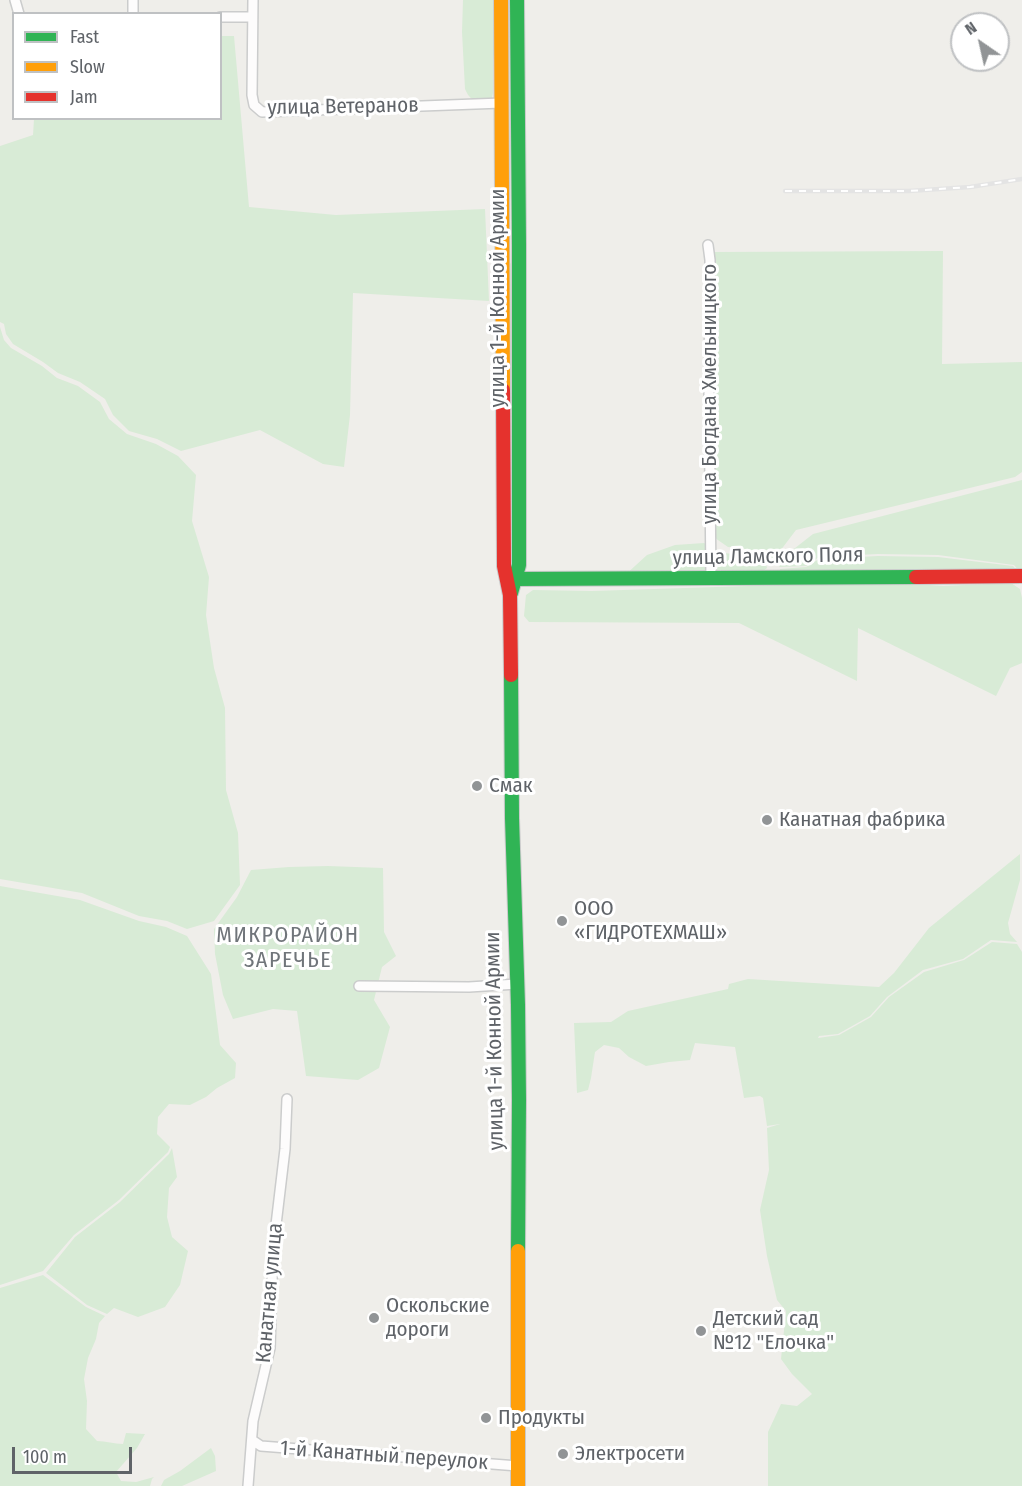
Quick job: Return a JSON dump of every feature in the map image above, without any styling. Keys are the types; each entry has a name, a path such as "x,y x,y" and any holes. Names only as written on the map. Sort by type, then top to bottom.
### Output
{"main road":[{"name":"улица 1-й Конной Армии","path":"501,0 504,566 510,595 512,818 519,1100 518,1486"},
{"name":"улица 1-й Конной Армии","path":"510,595 519,566 517,0"},
{"path":"502,105 518,107"},
{"path":"502,242 519,241"},
{"name":"улица Ламского Поля","path":"515,579 1022,576"}],"street":[{"name":"улица Ветеранов","path":"253,0 252,95 254,105 262,112 502,105"},
{"path":"222,17 252,17"},
{"name":"улица Богдана Хмельницкого","path":"708,244 710,260 711,579"},
{"path":"359,986 469,987 517,984"},
{"name":"Канатная улица","path":"248,1486 253,1421 270,1348 273,1250 285,1149 287,1099"},
{"name":"1-й Канатный переулок","path":"252,1440 261,1446 518,1466"}],"green space":[{"path":"463,0 495,0 496,42 493,60 493,93 492,98 483,101 473,100 465,89"},
{"path":"222,36 234,36 249,207 336,215 485,209 489,301 353,293 350,415 344,467 323,464 260,430 181,451 157,439 129,431 113,415 105,399 80,382 58,373 13,344 6,334 4,324 0,322 0,146 33,135 34,120 222,120"},
{"path":"943,251 942,364 1022,362 1022,472 1015,477 796,530 774,559 742,548 728,547 715,538 714,252"},
{"path":"510,263 514,266 513,569 511,569 508,265"},
{"path":"0,327 4,340 11,348 42,366 57,378 78,386 100,402 109,419 127,434 156,444 178,456 196,475 192,521 209,577 206,615 214,668 225,708 226,790 238,833 240,885 214,921 187,929 167,921 139,916 82,893 0,879"},
{"path":"1022,480 1022,572 1014,565 938,555 878,554 819,557 806,566 779,567 790,552 813,534"},
{"path":"704,543 723,553 765,560 767,568 760,574 624,576 647,555 675,545"},
{"path":"878,556 938,557 1013,566 1018,572 780,572 780,569 806,567 819,559"},
{"path":"1011,583 1020,589 1022,598 1022,663 1010,668 996,696 858,628 857,681 739,623 529,622 524,616 526,595 533,590 592,591 779,585 914,584 943,586"},
{"path":"1020,854 1020,880 1008,923 1010,934 1017,942 991,940 963,959 923,970 887,997 870,1016 838,1034 818,1038 839,1035 871,1017 889,997 924,972 964,960 992,942 1017,944 1022,952 1022,1486 768,1486 768,1432 781,1404 797,1406 812,1394 781,1359 786,1311 777,1300 760,1210 769,1170 767,1128 780,1124 767,1126 763,1098 760,1096 744,1098 735,1047 695,1043 690,1060 646,1066 629,1057 619,1048 604,1045 595,1052 588,1090 577,1093 574,1023 611,1022 628,1011 728,989 729,984 748,979 879,987 894,973 929,928"},
{"path":"328,866 383,868 384,932 396,956 382,967 374,1000 390,1027 379,1068 358,1080 306,1076 297,1011 273,1009 233,1019 223,995 215,954 214,929 237,897 251,870"},
{"path":"0,886 80,900 139,921 166,927 187,936 211,974 220,1045 236,1063 235,1078 206,1097 190,1105 169,1104 158,1117 157,1134 170,1147 168,1152 119,1200 74,1235 43,1271 0,1285"},
{"path":"172,1148 177,1177 169,1188 167,1217 172,1237 188,1251 180,1285 165,1307 138,1317 114,1308 107,1314 87,1305 46,1273 75,1237 120,1202 169,1154"},
{"path":"43,1275 86,1307 105,1316 99,1323 84,1379 87,1401 86,1429 97,1441 120,1444 123,1444 126,1433 145,1434 137,1448 116,1472 121,1481 136,1482 154,1477 150,1486 0,1486 0,1288"},
{"path":"211,1448 215,1456 216,1471 182,1486 161,1486 164,1480"}],"railway":[{"path":"785,191 909,191 970,187 1022,179"}],"traffic: fast":[{"path":"511,593 519,565 517,0"},
{"path":"515,579 916,577"},
{"path":"511,675 512,818 518,1005 518,1251"}],"traffic: slow":[{"path":"501,0 503,390"},
{"path":"518,1251 518,1486"}],"traffic: jam":[{"path":"503,390 504,566 510,595 511,675"},
{"path":"916,577 1022,576"}],"place":[{"name":"Смак","path":"477,786"},
{"name":"Канатная фабрика","path":"767,820"},
{"name":"ООО «ГИДРОТЕХМАШ»","path":"562,921"},
{"name":"Оскольские дороги","path":"374,1318"},
{"name":"Детский сад №12 \"Елочка\"","path":"701,1331"},
{"name":"Продукты","path":"486,1418"},
{"name":"Электросети","path":"563,1454"}],"district":[{"name":"МИКРОРАЙОН ЗАРЕЧЬЕ","path":"288,948"}]}
